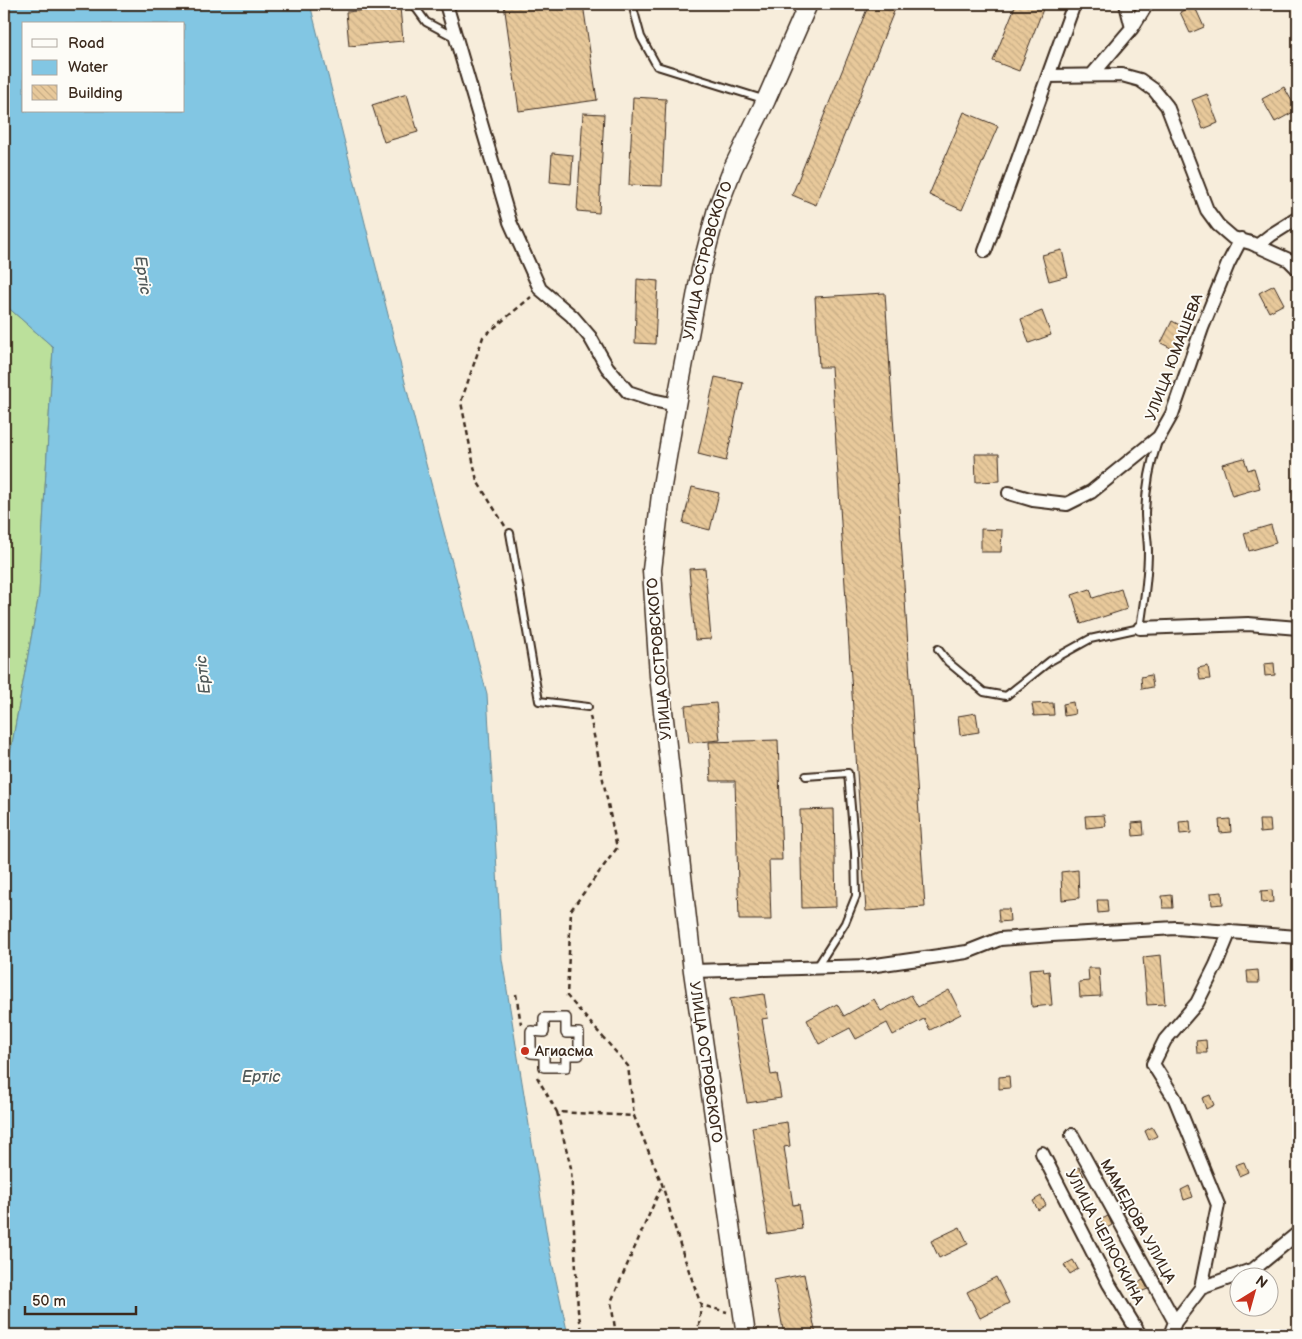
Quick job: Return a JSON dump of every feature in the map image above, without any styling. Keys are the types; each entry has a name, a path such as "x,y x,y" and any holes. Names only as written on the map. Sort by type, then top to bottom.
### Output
{"main road":[{"name":"УЛИЦА ОСТРОВСКОГО","path":"746,1335 693,971 659,676 652,570 662,486 676,405 701,270 717,209 733,168 766,100 808,4"}],"street":[{"path":"446,4 510,222 540,289 572,316 590,337 607,367 628,392 676,405"},
{"path":"985,251 1074,4"},
{"path":"1126,4 1132,28"},
{"path":"1092,75 1132,28 1147,4"},
{"path":"1048,76 1122,75 1140,80 1154,90 1166,106 1207,210 1218,225 1233,238 1250,242 1289,260 1298,269"},
{"path":"1250,242 1271,235 1298,218"},
{"name":"УЛИЦА ЮМАШЕВА","path":"1009,493 1033,500 1067,504 1091,492 1159,437 1172,414 1202,328 1228,264 1250,242"},
{"path":"1140,628 1248,624 1298,628"},
{"path":"693,971 869,966 967,952 1000,939 1008,938 1176,928 1298,937"},
{"path":"1170,1335 1175,1322 1201,1288 1218,1205 1175,1099 1153,1064 1165,1040 1197,1003 1230,931"},
{"path":"544,1018 566,1018 566,1033 579,1033 579,1055 566,1055 566,1068 544,1067 544,1054 531,1054 531,1031 544,1032 544,1018"},
{"name":"МАМЕДОВА УЛИЦА","path":"1072,1135 1175,1322"},
{"name":"УЛИЦА ЧЕЛЮСКИНА","path":"1042,1153 1109,1284 1140,1335"},
{"path":"1201,1288 1254,1269 1298,1233"}],"lane":[{"path":"413,4 426,22 457,39"},
{"path":"632,4 640,37 657,66 766,100"},
{"path":"938,649 948,662 984,692 1006,696 1050,661 1090,639 1140,628 1146,591 1148,551 1145,513 1148,482 1152,457 1159,437"},
{"path":"510,533 539,701 588,707"},
{"path":"806,776 848,773 855,853 856,896 845,923 817,966"}],"path":[{"path":"510,533 477,481 461,402 483,338 540,289"},
{"path":"588,707 617,848 571,910 567,996 628,1066 634,1116 662,1184 681,1248 701,1305 698,1335"},
{"path":"516,994 522,1028"},
{"path":"535,1074 557,1112 572,1168 578,1311 583,1335"},
{"path":"557,1112 634,1116"},
{"path":"616,1335 612,1302 662,1184"},
{"path":"701,1305 743,1316"}],"green space":[{"path":"4,304 53,347 39,594 4,788"}],"water":[{"name":"Ертіс","path":"4,4 310,4 418,434 487,694 502,959 549,1248 568,1335 4,1335 4,788 39,594 53,347 4,304"}],"building":[{"path":"504,4 583,4 597,100 519,111"},
{"path":"869,4 897,4 816,205 792,195"},
{"path":"1016,4 1045,4 1019,71 993,61"},
{"path":"1194,5 1204,27 1190,33 1180,12"},
{"path":"400,7 403,41 349,46 346,12"},
{"path":"1284,87 1297,110 1275,122 1262,99"},
{"path":"407,94 418,132 384,142 372,105"},
{"path":"1207,94 1218,123 1203,129 1192,100"},
{"path":"633,97 666,99 662,186 629,185"},
{"path":"964,112 998,126 962,210 929,195"},
{"path":"583,113 604,114 599,213 577,211"},
{"path":"552,153 573,155 571,184 550,182"},
{"path":"1062,250 1068,276 1049,281 1042,255"},
{"path":"637,279 658,281 655,344 635,343"},
{"path":"1274,285 1284,304 1269,312 1259,293"},
{"path":"885,293 925,907 866,911 831,367 819,367 815,297"},
{"path":"1042,311 1051,335 1029,343 1021,319"},
{"path":"1172,321 1189,330 1177,351 1161,343"},
{"path":"715,377 743,383 726,461 698,454"},
{"path":"975,454 999,454 1000,481 976,482"},
{"path":"1244,458 1248,470 1254,468 1260,488 1232,496 1222,464"},
{"path":"692,487 719,493 710,530 683,523"},
{"path":"1271,525 1276,543 1249,551 1244,533"},
{"path":"981,529 1002,530 1001,552 981,552"},
{"path":"705,568 711,639 695,640 689,569"},
{"path":"1090,589 1093,598 1121,589 1127,609 1081,624 1072,595"},
{"path":"1274,663 1275,675 1265,676 1264,664"},
{"path":"1208,666 1210,679 1200,680 1198,668"},
{"path":"1151,675 1153,687 1142,689 1141,677"},
{"path":"1073,702 1075,714 1064,716 1063,704"},
{"path":"716,703 720,740 689,743 685,706"},
{"path":"1053,703 1054,715 1034,716 1032,704"},
{"path":"976,713 979,732 960,735 958,716"},
{"path":"778,740 782,860 769,860 771,920 739,920 735,781 711,781 709,742"},
{"path":"834,809 836,907 802,908 800,810"},
{"path":"1104,815 1106,826 1086,828 1085,816"},
{"path":"1293,818 1298,818 1298,830 1294,831"},
{"path":"1230,819 1231,832 1220,833 1219,820"},
{"path":"1259,820 1270,820 1271,832 1260,833"},
{"path":"1190,821 1191,833 1180,834 1179,822"},
{"path":"1143,822 1144,835 1133,836 1132,823"},
{"path":"1078,870 1079,898 1062,900 1061,872"},
{"path":"1272,890 1273,902 1262,903 1261,891"},
{"path":"1222,892 1223,904 1212,905 1211,893"},
{"path":"1172,895 1173,908 1163,908 1162,896"},
{"path":"1097,900 1107,900 1108,912 1098,913"},
{"path":"998,909 1009,909 1010,921 999,922"},
{"path":"1161,955 1165,1004 1147,1005 1143,957"},
{"path":"1043,968 1044,972 1049,971 1052,1005 1032,1007 1029,969"},
{"path":"1088,968 1099,968 1101,996 1080,997 1079,982 1089,981"},
{"path":"1258,970 1259,983 1248,983 1247,971"},
{"path":"949,990 961,1014 930,1030 924,1019 893,1035 887,1023 856,1039 850,1028 819,1044 807,1020 837,1004 844,1016 874,999 881,1011 911,995 918,1007"},
{"path":"764,994 768,1018 762,1019 771,1075 777,1074 781,1098 747,1103 730,999"},
{"path":"1206,1040 1207,1053 1197,1053 1196,1041"},
{"path":"1009,1076 1010,1088 999,1089 999,1077"},
{"path":"1210,1095 1214,1105 1206,1109 1202,1098"},
{"path":"787,1122 790,1146 784,1147 793,1205 799,1204 802,1229 768,1234 752,1127"},
{"path":"1152,1127 1157,1136 1149,1140 1145,1131"},
{"path":"1244,1162 1248,1172 1239,1176 1235,1165"},
{"path":"1079,1167 1084,1176 1076,1180 1072,1171"},
{"path":"1189,1186 1193,1197 1184,1200 1181,1190"},
{"path":"1041,1196 1046,1205 1038,1210 1033,1201"},
{"path":"1141,1212 1144,1222 1136,1225 1132,1215"},
{"path":"1108,1216 1112,1225 1105,1229 1100,1220"},
{"path":"960,1227 968,1244 939,1258 931,1241"},
{"path":"1073,1260 1078,1269 1070,1274 1064,1265"},
{"path":"804,1274 816,1335 784,1335 774,1280"},
{"path":"996,1277 1009,1303 980,1318 967,1292"},
{"path":"1143,1280 1148,1289 1140,1292 1136,1284"}],"place":[{"name":"Агиасма","path":"525,1051"}]}
